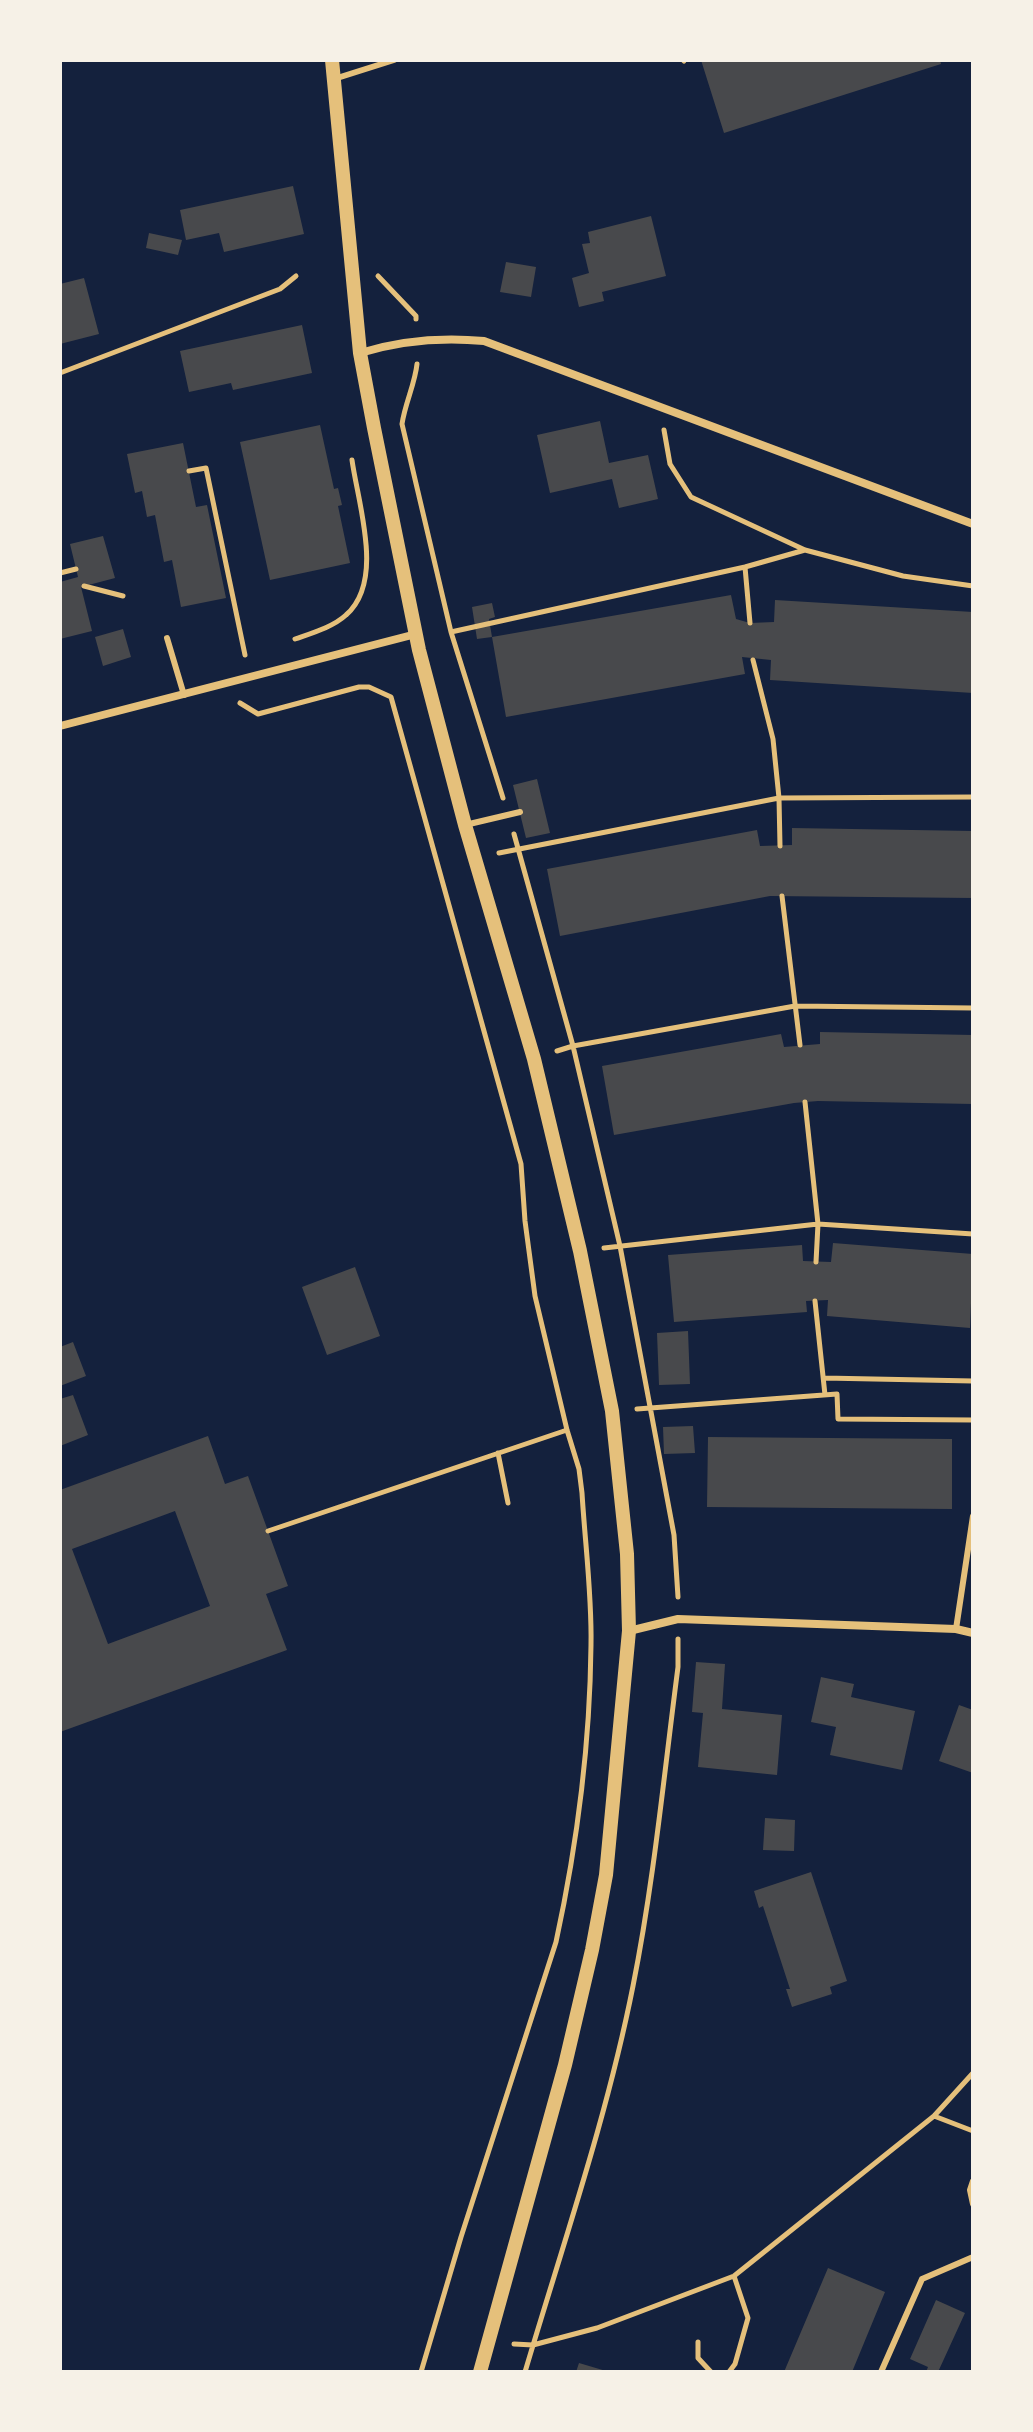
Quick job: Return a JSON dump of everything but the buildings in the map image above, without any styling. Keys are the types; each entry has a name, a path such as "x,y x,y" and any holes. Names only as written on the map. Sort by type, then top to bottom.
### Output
{"street":[{"path":"332,60 360,353 416,634 465,825 534,1059 580,1251 612,1411 626,1539 629,1631 606,1875 592,1950 532,2193 480,2372"},
{"path":"360,353 417,340 450,338 484,341 973,524"},
{"path":"60,726 416,634"},
{"path":"629,1631 678,1619 956,1629 973,1633"}],"lane":[{"path":"334,79 394,60"},
{"path":"167,638 184,695"},
{"path":"465,825 520,812"},
{"path":"956,1629 973,1516"},
{"path":"973,2181 970,2190 973,2204"},
{"path":"881,2372 922,2279 973,2257"}],"path":[{"path":"60,373 280,289 296,276"},
{"path":"378,276 416,316 416,326"},
{"path":"402,424 418,358"},
{"path":"658,406 670,464 691,497 805,550 903,576 973,586"},
{"path":"285,643 348,614 362,589 368,557 351,458"},
{"path":"189,471 206,468 212,515 245,656"},
{"path":"451,632 745,567 805,550"},
{"path":"745,567 750,623"},
{"path":"60,573 76,569"},
{"path":"84,586 123,596"},
{"path":"753,660 773,739 780,846"},
{"path":"258,714 359,687 369,687 391,697 521,1164 535,1296 579,1469 582,1493 592,1642 579,1805 564,1906 556,1942 421,2372"},
{"path":"475,858 779,798 973,797"},
{"path":"782,896 800,1045"},
{"path":"534,1059 573,1046 795,1006 973,1008"},
{"path":"805,1102 818,1224 816,1262"},
{"path":"580,1251 818,1224 973,1234"},
{"path":"815,1301 825,1395"},
{"path":"824,1378 973,1381"},
{"path":"612,1411 837,1394 838,1419 973,1420"},
{"path":"268,1531 567,1430"},
{"path":"498,1453 508,1503"},
{"path":"489,2343 533,2345 597,2328 734,2276 934,2116 973,2073"},
{"path":"934,2116 973,2131"},
{"path":"729,2372 735,2364 748,2318 734,2276"},
{"path":"698,2342 698,2358 711,2372"}]}
